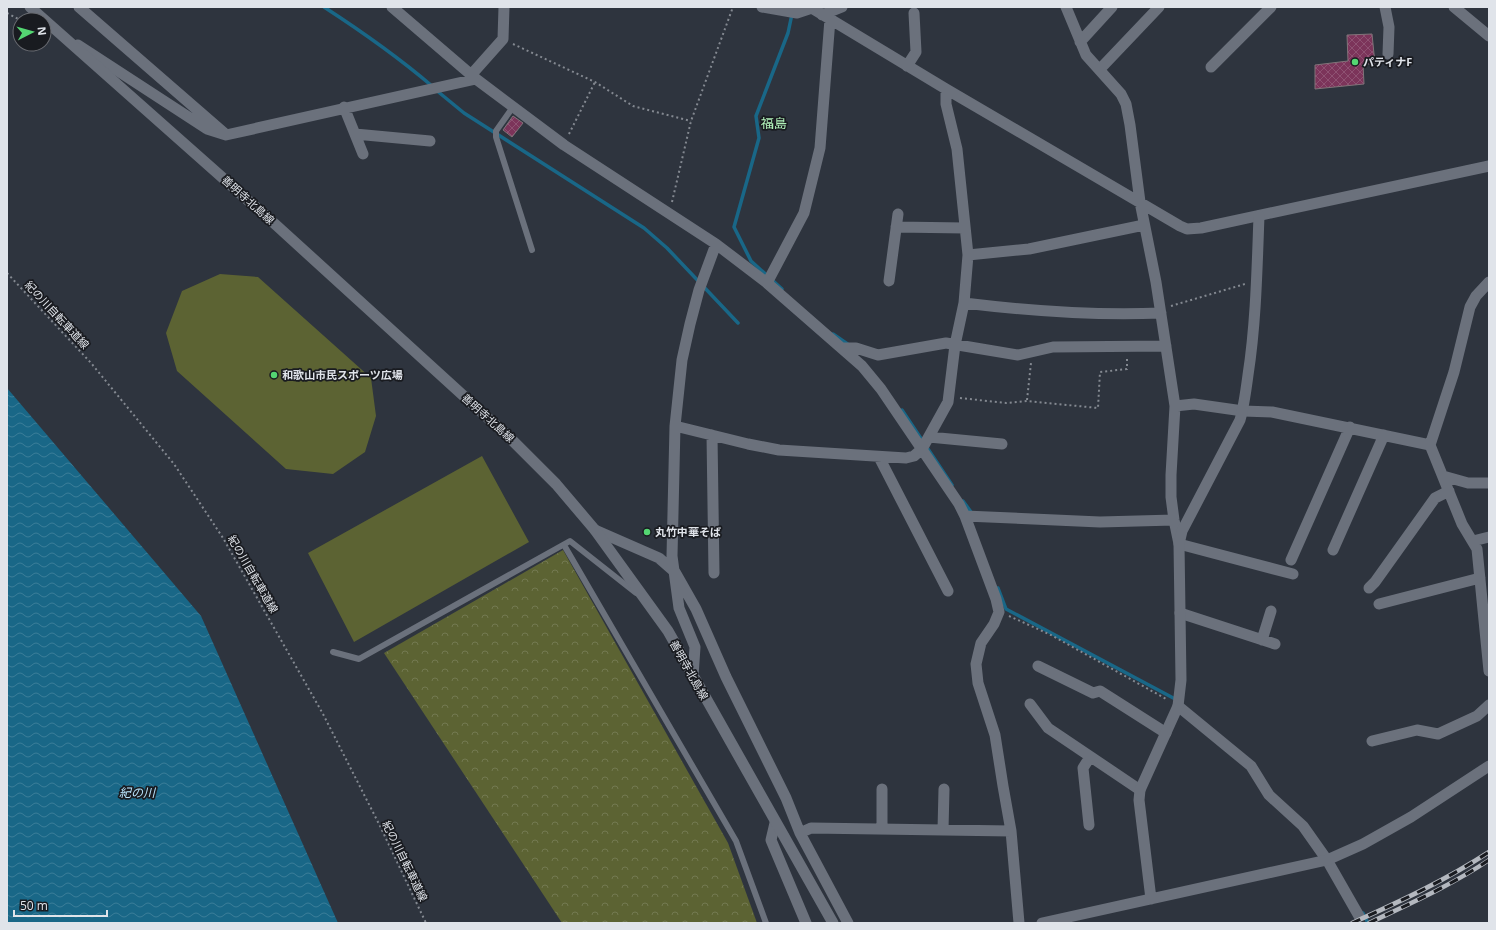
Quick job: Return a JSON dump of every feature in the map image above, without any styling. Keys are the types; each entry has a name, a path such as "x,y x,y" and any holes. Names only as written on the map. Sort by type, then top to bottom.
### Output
{"street":[{"name":"善明寺北島線","path":"30,7 265,215 512,440 556,484 595,530 668,632 833,923"},
{"path":"79,7 226,135"},
{"path":"392,7 474,77 564,145 769,279 848,348 925,443 965,516 996,599 999,612 994,624 980,643 976,664 978,683 995,735 1011,831 1019,923"},
{"path":"60,33 207,129 226,135 433,88 474,77 503,39 504,7"},
{"path":"762,7 793,12 811,8 946,89 1187,229 1201,228 1259,216 1489,166"},
{"path":"826,17 842,7"},
{"path":"1066,7 1086,55 1121,94 1126,104 1140,202 1156,282 1175,406 1171,497 1179,544 1181,680 1179,702 1140,790 1139,800 1151,899"},
{"path":"1080,42 1112,7"},
{"path":"1100,69 1159,7"},
{"path":"1211,67 1271,7"},
{"path":"1454,7 1489,36"},
{"path":"1384,8 1389,27 1388,54"},
{"path":"908,66 916,52 914,13"},
{"path":"769,279 804,213 820,148 826,17"},
{"path":"675,426 779,450 879,457 906,458 914,456 925,443 948,402 955,345 964,303 968,255 957,149 946,104 946,89"},
{"path":"344,107 363,154"},
{"path":"355,134 430,140"},
{"path":"889,281 898,214"},
{"path":"1179,544 1182,531 1240,420 1251,355 1257,281 1259,216"},
{"path":"968,255 1029,249 1144,225"},
{"path":"896,227 965,228"},
{"path":"693,676 695,647 680,608 672,556 675,426 682,360 690,324 701,284 716,244"},
{"path":"1489,282 1476,296 1470,307 1454,372 1430,445 1462,524 1477,549 1489,671"},
{"path":"964,303 1026,311 1127,315 1160,311"},
{"path":"848,348 878,355 946,343 1018,355 1053,347 1166,346"},
{"path":"1175,406 1194,404 1242,411 1272,412 1350,427 1430,445"},
{"path":"1291,560 1350,427"},
{"path":"712,435 714,573"},
{"path":"1333,550 1384,435"},
{"path":"925,443 1002,444"},
{"path":"879,457 948,591"},
{"path":"1442,476 1468,483 1489,483"},
{"path":"1369,588 1375,582 1435,498 1449,491"},
{"path":"965,516 1100,522 1174,520"},
{"path":"595,530 659,558 675,572 696,609 726,677 786,798 800,833 848,923"},
{"path":"1473,541 1489,537"},
{"path":"1179,544 1293,574"},
{"path":"1379,604 1480,578"},
{"path":"1262,640 1271,612"},
{"path":"1180,613 1275,644"},
{"path":"1038,666 1093,694 1100,691 1166,733"},
{"path":"1179,702 1251,766 1269,795 1303,826 1331,858 1359,916"},
{"path":"1030,704 1048,728 1140,790"},
{"path":"1372,742 1417,730 1438,734 1477,716 1489,705"},
{"path":"1090,757 1083,768 1090,825"},
{"path":"1042,923 1331,858 1363,844 1411,817 1489,766"},
{"path":"882,789 882,829"},
{"path":"943,830 944,789"},
{"path":"775,823 771,840 806,923"},
{"path":"800,833 811,828 1011,831"}],"lane":[{"path":"513,107 496,134 532,250"},
{"path":"333,652 359,660 570,541 644,598"},
{"path":"564,545 736,841 766,923"}],"path":[{"path":"670,214 691,121 733,7"},
{"path":"503,39 595,82 633,106 691,121"},
{"path":"564,145 595,82"},
{"name":"紀の川自転車道線","path":"7,273 91,363 174,464 224,538 323,714 380,826 426,923"},
{"path":"1160,311 1257,281"},
{"path":"948,396 1006,403 1027,401 1098,408 1100,372 1127,370 1126,346"},
{"path":"1027,401 1032,352"},
{"path":"999,612 1051,635 1179,702"}],"green space":[{"name":"和歌山市民スポーツ広場","path":"220,274 258,277 371,378 376,416 365,452 333,474 286,469 177,371 166,333 182,291"},
{"path":"482,456 529,542 354,642 308,553"},
{"path":"563,550 728,843 757,923 562,923 384,653"}],"water":[{"name":"紀の川","path":"7,388 201,616 338,923 7,923"}],"building":[{"name":"パティナF","path":"1372,34 1375,64 1363,64 1364,84 1315,89 1315,65 1348,61 1347,35"},
{"path":"513,116 523,123 512,137 503,130"}],"waterway":[{"path":"324,7 352,25 432,86"},
{"path":"782,289 751,261 734,227 759,138 756,116 788,33 792,14"},
{"path":"436,90 464,113 644,228 667,248 738,323"},
{"path":"833,334 849,345"},
{"path":"902,410 952,485"},
{"path":"963,501 971,512"},
{"path":"998,588 1006,609 1177,700"},
{"path":"1363,913 1368,923"}],"railway":[{"path":"1352,923 1422,890 1489,852"},
{"path":"1369,923 1445,886 1489,860"}],"place":[{"name":"パティナF","path":"1355,62"},
{"name":"和歌山市民スポーツ広場","path":"274,375"},
{"name":"丸竹中華そば","path":"647,532"}],"district":[{"name":"福島","path":"774,123"}]}
